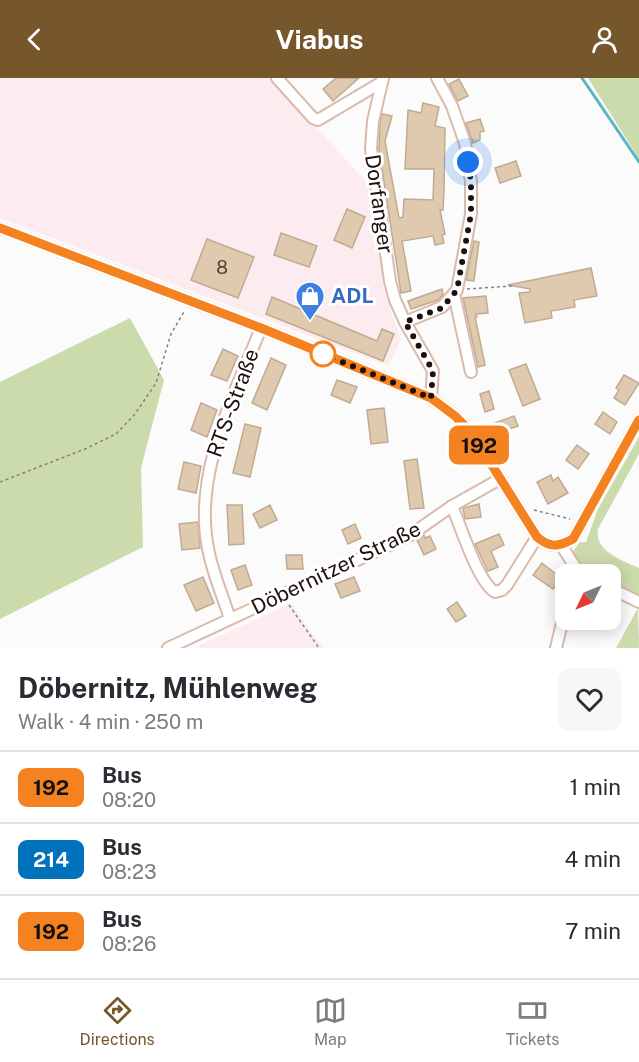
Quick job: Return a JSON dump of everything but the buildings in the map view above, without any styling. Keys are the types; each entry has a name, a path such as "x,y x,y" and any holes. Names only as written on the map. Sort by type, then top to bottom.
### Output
{"street":[{"name":"Dorfanger","path":"277,78 313,118 318,120 382,80"},
{"path":"437,78 452,106 465,143 471,182 471,214 455,292 471,372"},
{"name":"Dorfanger","path":"382,80 373,121 371,149 390,281 395,300 405,322 433,371 431,398"},
{"path":"0,228 261,328 431,398 455,416 471,432 537,537 546,545 561,545 573,539 639,420"},
{"path":"405,322 442,308 455,292"},
{"name":"RTS-Straße","path":"230,619 208,548 205,498 218,434 261,328"},
{"name":"Döbernitzer Straße","path":"168,648 409,536 452,506 500,479"},
{"path":"452,506 481,576 488,588 495,592 507,585 537,537"},
{"path":"561,545 573,564"},
{"path":"556,648 560,630"}],"path":[{"path":"455,292 512,286"},
{"path":"0,482 85,449 116,434 135,414 156,383 171,334 190,301"},
{"path":"516,505 583,522"},
{"path":"282,594 320,648"}],"shaded area":[{"path":"0,78 271,78 370,186 386,297 401,340 388,366 0,218"},
{"path":"291,603 323,648 194,648"}],"green space":[{"path":"588,78 639,78 639,159"},
{"path":"130,318 164,380 141,468 143,547 0,619 0,382"},
{"path":"639,437 639,454 598,529 598,537 600,543 611,554 639,568 639,597 621,588 621,564 579,564 573,556 573,551 580,542 586,542 598,509"},
{"path":"638,608 639,648 616,648"}],"waterway":[{"path":"582,78 639,162"}],"bus line":[{"name":"192","path":"0,228 261,328 431,398 455,416 471,432 523,517 537,537 546,545 561,545 573,539 639,420"}],"place":[{"name":"ADL","path":"310,322"}],"route":[{"path":"323,354 431,398 433,371 405,322 442,308 457,290 471,214 471,182 468,162"}]}
